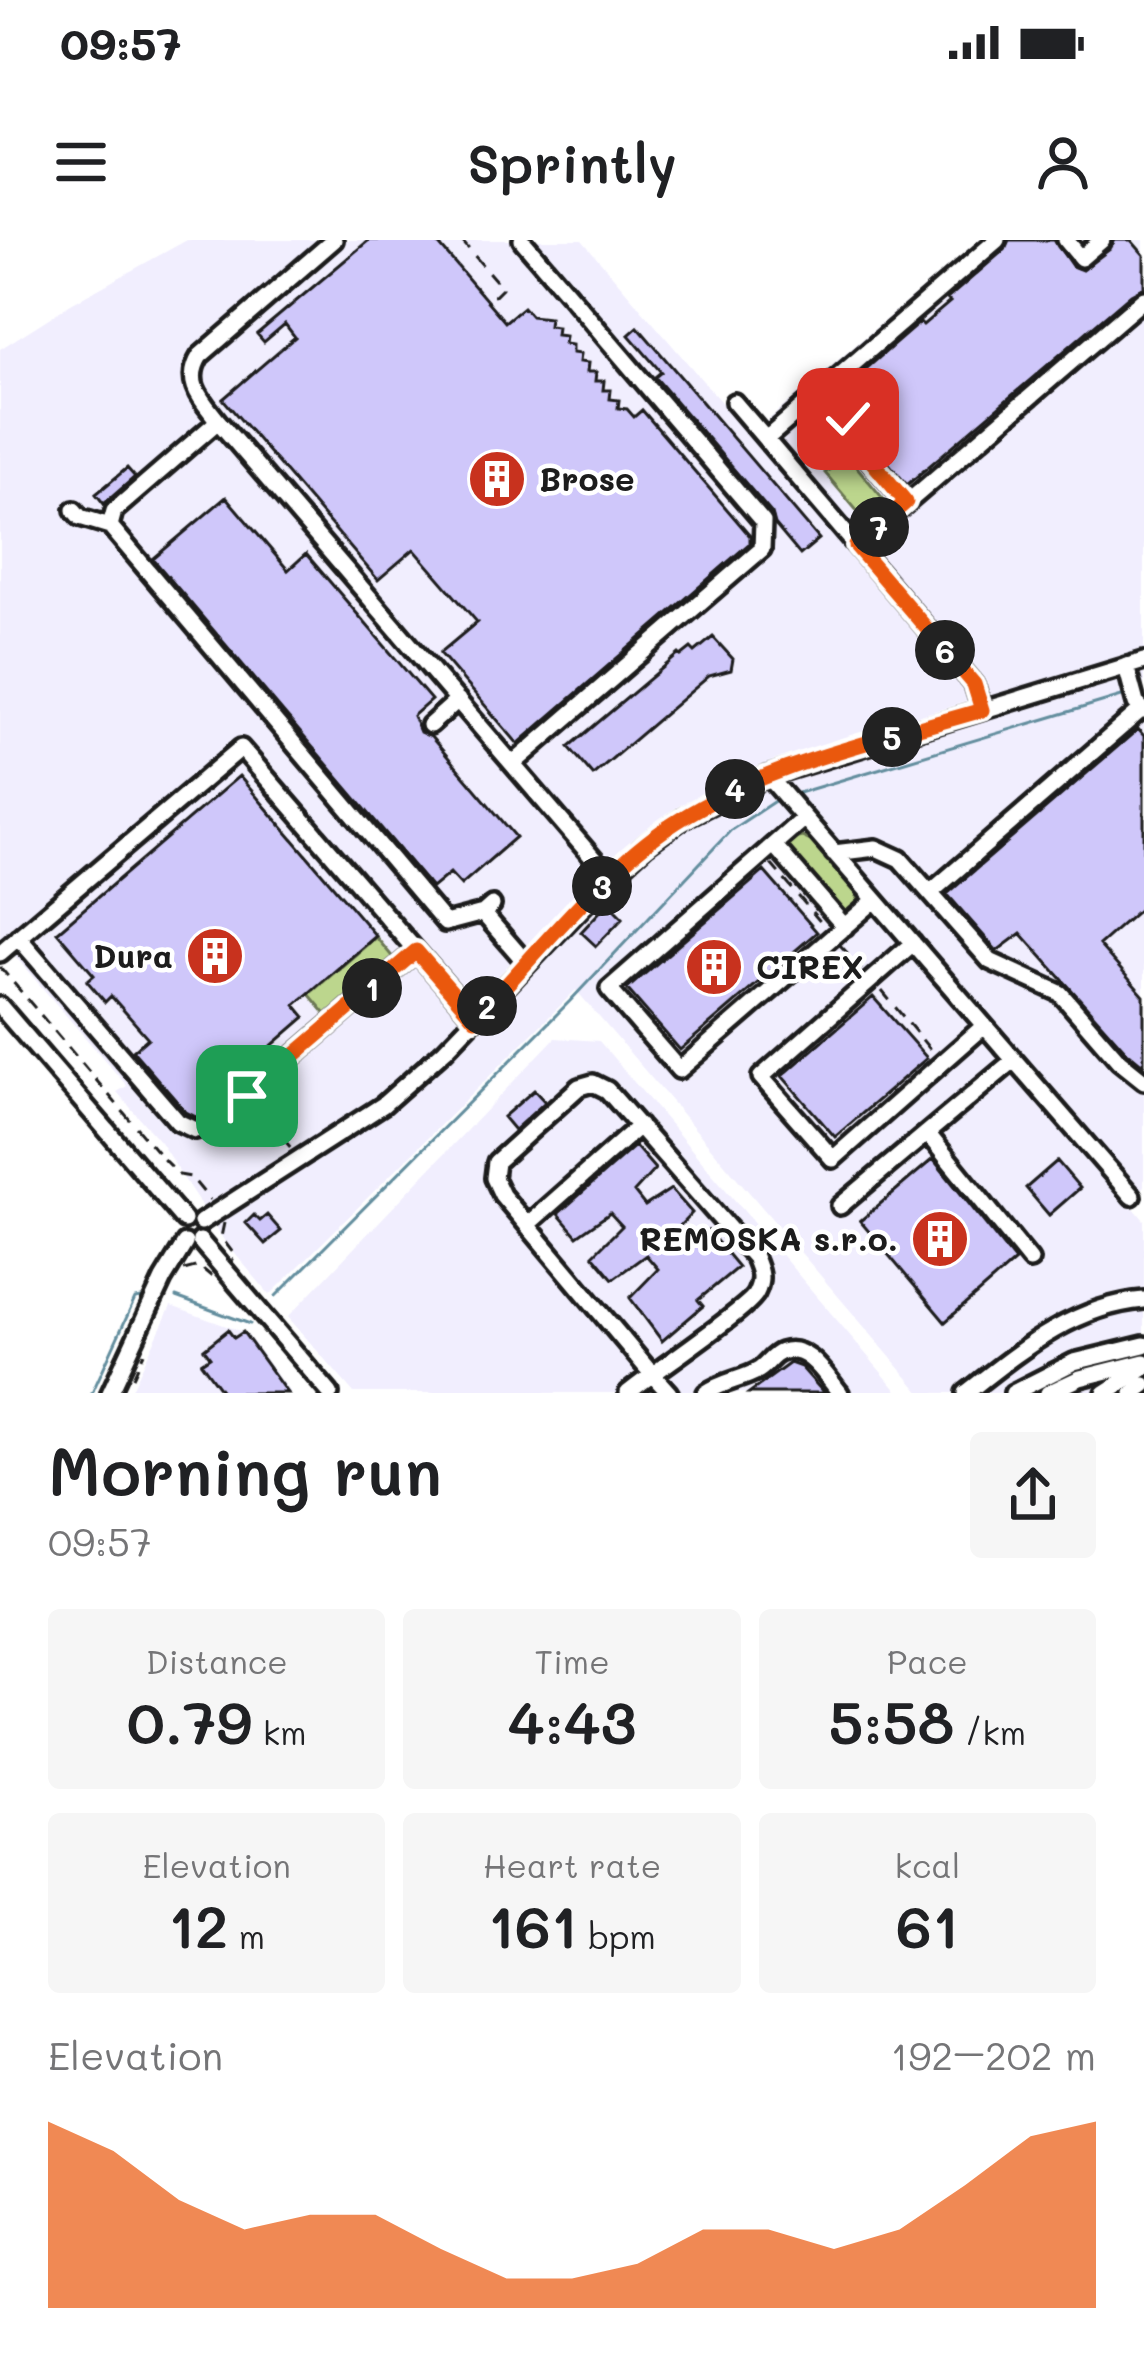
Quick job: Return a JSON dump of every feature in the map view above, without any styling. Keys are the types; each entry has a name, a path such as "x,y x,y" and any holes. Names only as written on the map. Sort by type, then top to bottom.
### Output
{"street":[{"path":"334,240 194,364 193,385 218,421 513,764 592,845 610,878"},
{"path":"513,764 761,549 764,522 522,240"},
{"path":"766,439 998,240"},
{"path":"1066,240 1081,258 1102,240"},
{"path":"856,546 1144,299"},
{"path":"815,396 835,430 906,502"},
{"path":"734,402 974,684 982,710"},
{"path":"110,526 114,511 218,421"},
{"path":"74,510 80,517 110,526 445,923 488,909 527,964"},
{"path":"331,1393 178,1232 383,1105 664,830 767,776 1144,661"},
{"path":"930,893 1138,701 1126,666"},
{"path":"430,725 458,700"},
{"path":"0,953 241,748 475,1019"},
{"path":"767,776 1014,1060 1104,1177 1132,1196"},
{"path":"804,818 771,853 609,989 665,1054 679,1070 875,900"},
{"path":"834,853 863,848 888,851 900,859 991,961 1060,993 1119,1061 1144,1081"},
{"path":"771,853 836,933"},
{"path":"18,937 184,1127 195,1130 208,1128 416,951"},
{"path":"913,944 761,1077 833,1160 985,1026"},
{"path":"0,1006 204,1234 163,1279 110,1393"},
{"path":"840,1206 1014,1060"},
{"path":"628,1393 651,1373 754,1298 761,1274 754,1257 640,1126 608,1090 592,1083 579,1087 496,1162 494,1178 502,1195 651,1373 669,1393"},
{"path":"527,1225 640,1126"},
{"path":"927,1133 1030,1259"},
{"path":"966,1393 1062,1324 1099,1308 1144,1300"},
{"path":"1013,1393 1074,1362 1144,1345"},
{"path":"706,1393 724,1380 757,1371 778,1352 794,1351 807,1354 841,1393"},
{"path":"1048,1393 1080,1378 1144,1365"},
{"path":"1105,1393 1144,1365"}],"path":[{"path":"461,240 502,288 488,302"},
{"path":"818,422 835,430 846,455"},
{"path":"796,464 835,430"},
{"path":"771,853 793,891 836,933 867,975"},
{"path":"786,897 793,891"},
{"path":"0,967 165,1161 179,1175 191,1177 213,1203"},
{"path":"875,983 942,1064"},
{"path":"247,1096 297,1155"},
{"path":"136,1126 137,1148"},
{"path":"143,1155 165,1161"}],"shaded area":[{"path":"187,240 582,240 726,408 738,398 762,425 979,240 1144,240 1144,1186 1128,1201 1144,1220 1144,1393 921,1393 576,990 270,1295 225,1242 160,1142 117,1092 127,1086 0,939 0,349"},
{"path":"555,1038 599,1041 899,1393 354,1393 288,1317"},
{"path":"171,1306 246,1333 290,1393 130,1393"}],"green space":[{"path":"847,455 886,502 870,526 825,473"},
{"path":"802,837 829,854 850,881 858,900 847,917 842,917 783,849 789,840"},
{"path":"376,937 395,960 330,1019 309,994"}],"building":[{"name":"Brose","path":"369,240 435,240 505,322 523,307 531,316 549,318 548,326 557,327 556,335 565,336 564,344 580,354 579,362 588,363 587,372 596,372 595,381 604,381 603,390 611,390 610,399 619,400 618,408 634,417 642,410 750,536 750,543 518,744 440,653 477,622 414,549 378,580 223,399 295,337 285,324 264,342 257,334"},
{"path":"1009,240 1054,240 1072,266 1082,270 1115,240 1131,240 1144,255 1144,287 907,485 874,446 885,437 844,388 950,302 947,299 1005,249"},
{"path":"638,327 819,539 800,555 775,525 772,514 655,377 661,372 629,335"},
{"path":"127,468 135,477 104,504 96,494"},
{"path":"226,497 288,570 306,554 431,700 413,716 420,732 431,737 516,837 461,885 450,873 432,888 153,559"},
{"path":"713,637 733,659 731,670 709,676 593,775 569,747 679,654 691,648 695,652"},
{"path":"1138,729 1144,736 1144,905 1099,945 1144,996 1144,1066 1021,933 997,951 947,894"},
{"name":"Dura","path":"239,776 376,936 295,1005 305,1017 210,1099 212,1110 196,1117 186,1112 133,1051 148,1038 111,996 105,1002 87,981 94,975 57,932"},
{"name":"CIREX","path":"764,871 817,932 680,1050 627,989"},
{"path":"608,903 623,918 596,946 581,932"},
{"path":"873,997 927,1058 835,1137 782,1076"},
{"path":"534,1090 545,1102 514,1130 503,1117"},
{"path":"635,1146 655,1169 634,1192 645,1206 671,1189 692,1213 671,1235 685,1251 708,1231 738,1267 698,1300 703,1306 662,1341 630,1298 658,1269 646,1255 613,1279 593,1255 622,1226 610,1213 577,1236 558,1214"},
{"name":"REMOSKA s.r.o.","path":"933,1159 1015,1261 945,1322 860,1221"},
{"path":"1057,1161 1080,1188 1049,1215 1026,1188"},
{"path":"254,1215 260,1221 267,1215 281,1231 265,1244 246,1223"},
{"path":"228,1330 234,1338 243,1332 287,1393 223,1393 201,1363 210,1357 204,1349"},
{"path":"790,1363 801,1367 824,1393 749,1393"}],"waterway":[{"path":"795,794 1125,695"},
{"path":"276,1296 570,1001 731,830 776,800"},
{"path":"176,1297 250,1324"},
{"path":"92,1393 135,1299 142,1298"}],"place":[{"name":"Brose","path":"497,479"},
{"name":"Dura","path":"215,956"},
{"name":"CIREX","path":"714,967"},
{"name":"REMOSKA s.r.o.","path":"940,1239"}],"route":[{"path":"247,1096 416,951 475,1019 610,878 664,830 744,784 982,710 974,684 856,546 906,502 841,425 848,419"}]}
